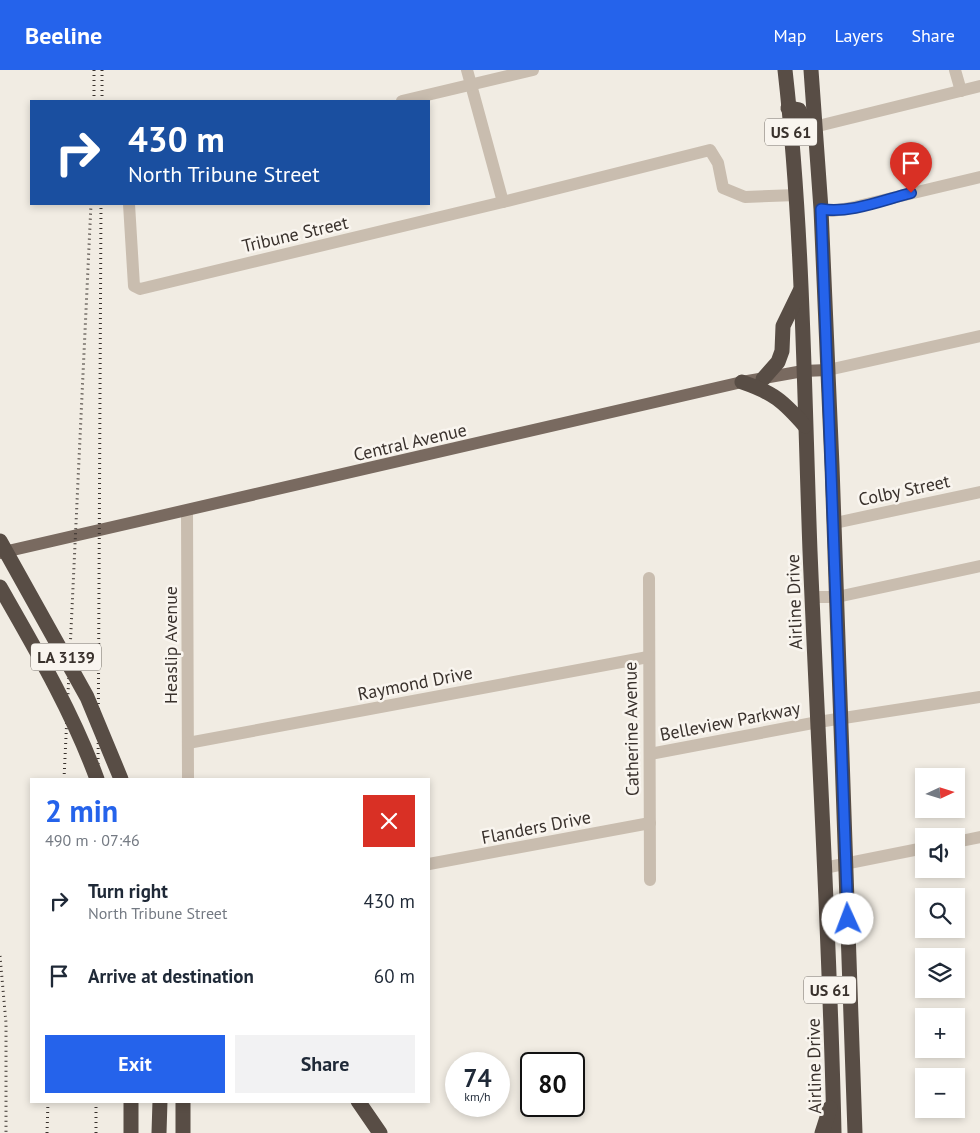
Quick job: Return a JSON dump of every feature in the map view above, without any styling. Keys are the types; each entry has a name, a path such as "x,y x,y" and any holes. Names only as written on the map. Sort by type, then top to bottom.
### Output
{"highway":[{"name":"Airline Drive","path":"785,70 797,195 834,1133"},
{"name":"US 61","path":"811,70 821,209 835,523 855,1133"},
{"path":"788,108 798,110 804,116 816,143"},
{"path":"763,379 778,362 782,351 783,326 800,290"},
{"path":"742,382 768,391 786,404 805,426"},
{"name":"LA 3139","path":"0,541 87,697 122,778"},
{"name":"LA 3139","path":"0,587 60,694 84,742 97,778"},
{"path":"822,1133 834,1095"},
{"path":"131,1103 131,1133"},
{"path":"160,1103 160,1133"},
{"path":"183,1103 183,1133"},
{"path":"359,1103 380,1133"}],"main road":[{"name":"Central Avenue","path":"0,553 742,382 828,370"}],"street":[{"path":"467,70 502,202"},
{"path":"406,100 533,70"},
{"path":"955,70 961,91"},
{"path":"814,127 980,86"},
{"name":"Tribune Street","path":"129,210 134,286 140,289 502,202 678,156 710,150 718,163 723,188 745,197 797,195"},
{"path":"821,209 832,211 850,208 980,177"},
{"path":"828,370 980,336"},
{"name":"Colby Street","path":"835,523 980,492"},
{"name":"Heaslip Avenue","path":"187,511 188,778"},
{"path":"812,597 837,597 980,566"},
{"name":"Catherine Avenue","path":"649,578 650,880"},
{"name":"Raymond Drive","path":"188,743 648,657"},
{"name":"Belleview Parkway","path":"650,754 818,722 980,696"},
{"name":"Flanders Drive","path":"430,864 650,823"},
{"path":"965,840 980,837"},
{"path":"824,868 915,850"}],"railway":[{"path":"94,70 94,100"},
{"path":"102,70 102,100"},
{"path":"64,778 91,205"},
{"path":"98,778 101,205"},
{"path":"0,956 6,1023 6,1133"},
{"path":"47,1133 48,1103"},
{"path":"96,1103 96,1133"}],"route":[{"path":"848,919 835,523 821,209 832,211 850,208 911,193"}]}
